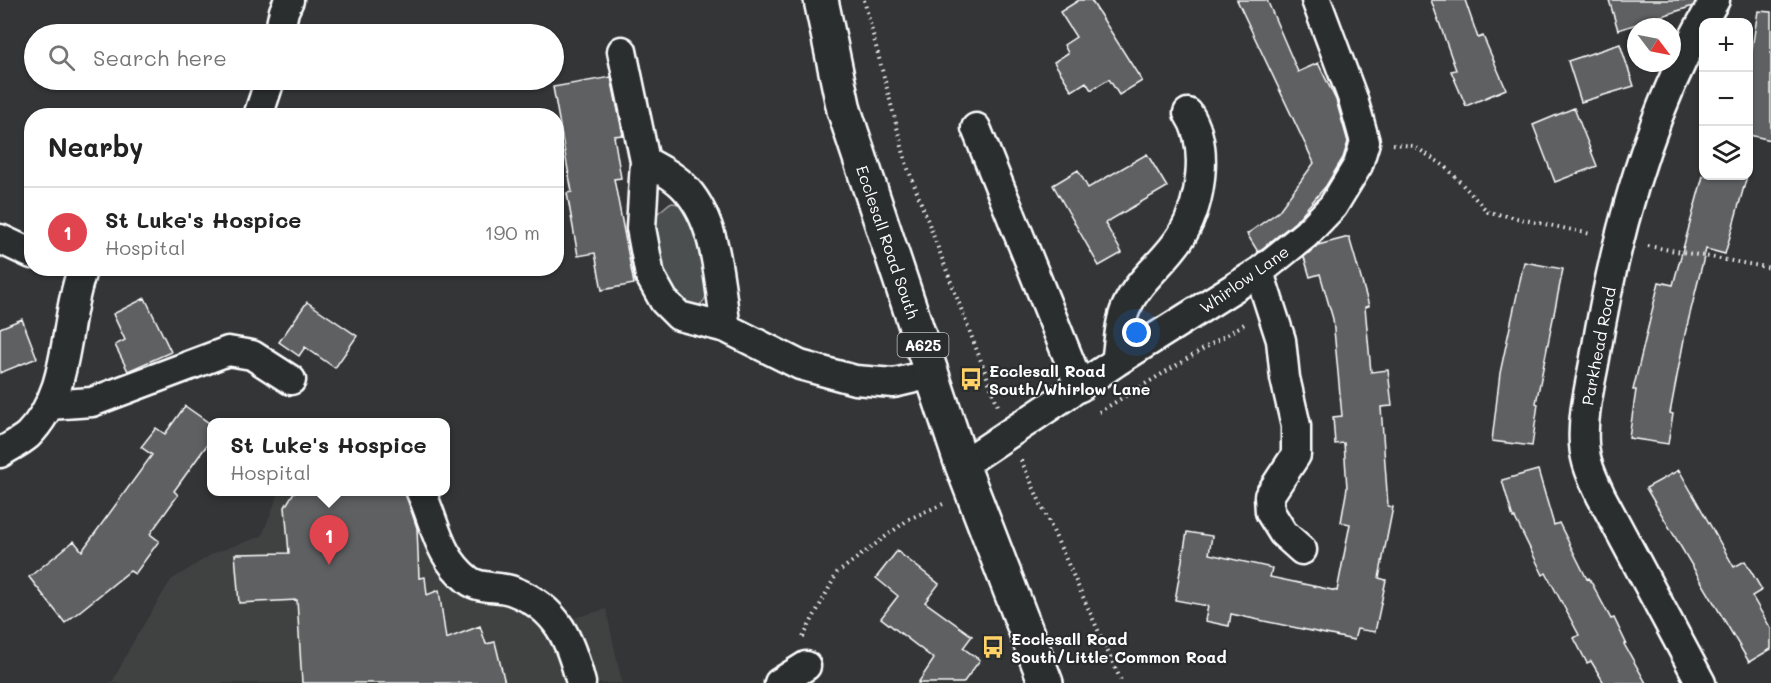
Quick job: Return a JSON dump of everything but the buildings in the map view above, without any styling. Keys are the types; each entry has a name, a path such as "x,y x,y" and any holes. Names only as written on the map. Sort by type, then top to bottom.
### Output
{"main road":[{"name":"Ecclesall Road South","path":"821,0 844,110 962,465 1046,683"}],"street":[{"path":"281,24 289,0"},
{"path":"1316,0 1353,99 1365,142"},
{"name":"Parkhead Road","path":"1701,683 1601,496 1588,467 1584,444 1585,415 1599,331 1620,241 1647,150 1674,80 1715,0"},
{"path":"622,51 645,162 641,228 650,276 664,301 679,316 726,328 800,365 855,380 894,383 932,374"},
{"path":"261,108 267,90"},
{"path":"1116,362 1125,309 1140,282 1182,235 1203,169 1196,125 1188,113"},
{"path":"976,128 1080,387"},
{"name":"Whirlow Lane","path":"962,465 1116,362 1259,272 1306,234 1333,206 1358,165 1365,142"},
{"path":"645,162 670,174 688,190 705,219 716,266 726,328"},
{"path":"0,238 24,250"},
{"path":"1259,272 1281,340 1285,378 1296,426 1296,455 1269,496 1269,512 1283,533 1302,550"},
{"path":"0,453 27,436 49,405 63,370 77,276"},
{"path":"49,405 92,402 228,351 252,355 291,380"},
{"path":"422,496 443,553 455,568 470,582 480,586 513,590 561,626 572,645 581,683"},
{"path":"779,683 804,652"}],"path":[{"path":"864,0 907,166 1009,434 1122,683"},
{"path":"1365,142 1414,146 1446,167 1488,212 1620,241 1771,268"},
{"path":"1091,417 1271,308"},
{"path":"1021,459 1031,453"},
{"path":"804,652 837,573 909,519"}],"shaded area":[{"path":"670,203 680,205 686,213 695,237 705,282 705,299 691,308 664,281 653,217"},
{"path":"277,496 432,496 469,578 510,577 546,592 571,619 606,609 622,683 108,683 113,681 133,642 171,580 214,553 262,536"}],"place":[{"name":"Ecclesall Road South/Whirlow Lane","path":"971,379"},
{"name":"St Luke's Hospice","path":"329,565"},
{"name":"Ecclesall Road South/Little Common Road","path":"993,647"}]}
